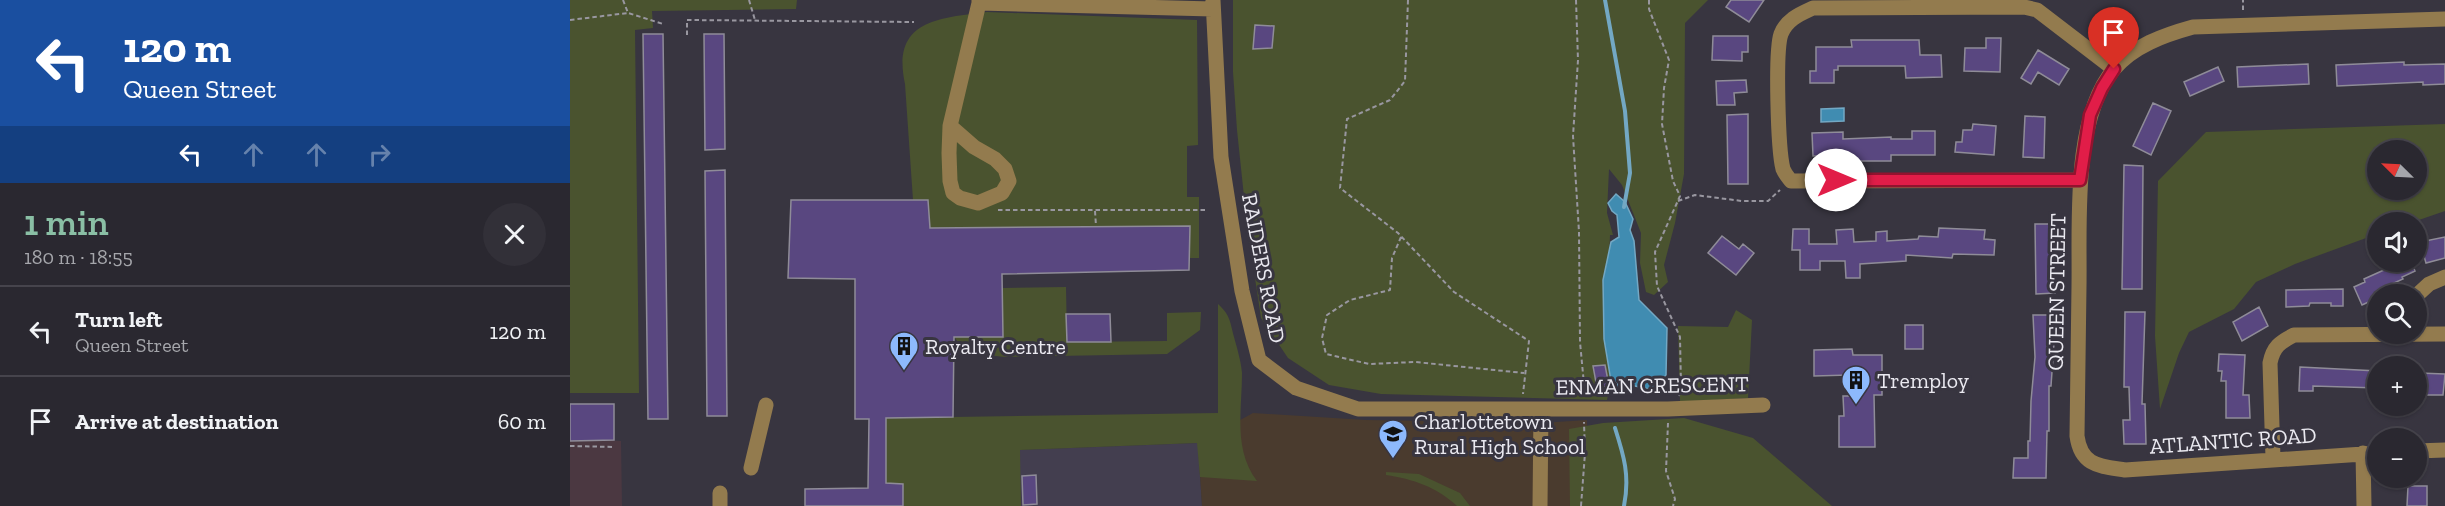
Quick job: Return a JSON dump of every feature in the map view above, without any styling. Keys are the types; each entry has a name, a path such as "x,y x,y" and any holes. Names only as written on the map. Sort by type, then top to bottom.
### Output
{"street":[{"path":"950,126 1005,169 1009,181 1002,193 978,203 960,198 953,193 950,181 950,126 979,1 1213,5"},
{"name":"RAIDERS ROAD","path":"1213,5 1221,157 1242,291 1259,360 1296,388 1358,409 1541,409"},
{"path":"2080,180 1791,181 1784,172 1780,146 1778,52 1781,33 1791,19 1813,8 2024,7 2037,10 2114,69"},
{"name":"QUEEN STREET","path":"2093,464 2079,449 2077,436 2080,180 2090,115 2102,88 2114,69 2147,44 2168,34 2193,27 2445,19"},
{"path":"2427,286 2445,277"},
{"path":"2273,458 2270,363 2272,350 2280,342 2294,336 2367,333"},
{"path":"2427,334 2445,334"},
{"path":"751,468 766,405"},
{"name":"ENMAN CRESCENT","path":"1541,409 1668,409 1763,405"},
{"path":"1540,506 1541,409"},
{"path":"2427,451 2445,450"},
{"name":"ATLANTIC ROAD","path":"2093,464 2125,470 2367,453"},
{"path":"2364,506 2367,480"}],"path":[{"path":"623,0 628,13"},
{"path":"749,0 756,21"},
{"path":"1408,0 1405,81 1390,100 1347,119 1341,188 1401,237 1454,292 1529,341 1522,409"},
{"path":"1576,0 1578,60 1573,136 1579,232 1580,342 1585,400"},
{"path":"1649,0 1649,9 1669,60 1664,88 1662,123 1673,181 1680,196 1655,252 1657,286 1680,337 1681,386 1678,400"},
{"path":"570,20 628,13 663,24"},
{"path":"687,35 687,20 914,22"},
{"path":"1678,201 1695,195 1742,201 1768,201 1791,181"},
{"path":"994,210 1206,210"},
{"path":"1095,211 1096,226"},
{"path":"1401,237 1392,258 1390,290 1350,300 1328,315 1322,338 1326,354 1369,364 1415,362 1524,373"},
{"path":"1669,421 1666,471 1675,499 1674,506"},
{"path":"1581,506 1584,422"},
{"path":"570,446 614,447"}],"shaded area":[{"name":"Charlottetown Rural High School","path":"1253,413 1366,420 1541,423 1587,420 1588,506 1202,506 1198,443"},
{"path":"570,437 621,441 622,506 570,506"},
{"path":"1198,443 1202,506 1021,506 1019,450"}],"green space":[{"path":"570,0 797,0 796,9 652,11 653,28 635,30 639,393 570,393"},
{"path":"1233,0 1708,0 1685,23 1684,174 1664,265 1668,282 1654,295 1646,292 1640,263 1641,233 1622,185 1609,169 1607,213 1613,235 1610,235 1609,259 1603,280 1604,339 1611,381 1607,400 1381,394 1329,385 1288,358 1261,318 1247,225 1237,130 1233,72"},
{"path":"987,12 1197,20 1198,145 1187,146 1187,197 1199,197 1199,258 1189,258 1189,226 930,228 928,200 913,200 903,63 905,47 912,35 923,26 952,17"},
{"path":"2445,124 2445,211 2427,217 2427,212 2367,212 2367,238 2295,264 2256,282 2234,309 2189,332 2179,353 2160,409 2155,336 2158,181 2206,132"},
{"path":"1066,287 1067,342 1167,341 1167,313 1201,312 1200,330 1167,354 1005,357 978,354 962,347 954,337 1003,337 1003,288"},
{"path":"1218,304 1229,319 1240,359 1242,373 1240,429 1249,469 1257,481 1200,477 1197,443 1020,450 1021,506 904,506 903,484 886,483 886,418 1218,413"},
{"path":"1736,310 1752,320 1748,398 1680,402 1678,326 1728,327"},
{"path":"1684,418 1753,438 1832,506 1570,506 1569,429 1603,423"},
{"path":"1386,472 1419,474 1460,493 1470,506 1457,506 1433,489 1406,479 1386,475"}],"water":[{"path":"1844,108 1844,121 1821,122 1821,109"},
{"path":"1616,194 1625,202 1633,219 1630,230 1634,241 1639,300 1667,328 1666,375 1654,390 1611,381 1604,339 1603,280 1611,242 1619,237 1617,215 1608,203"}],"building":[{"path":"1731,0 1764,0 1749,22 1726,7"},
{"path":"1255,25 1274,26 1272,48 1253,49"},
{"path":"643,34 663,34 668,419 648,419"},
{"path":"704,34 724,34 725,149 705,150"},
{"path":"1713,36 1748,36 1748,52 1742,52 1742,61 1712,60"},
{"path":"1986,38 2001,38 2000,72 1964,71 1965,48 1986,48"},
{"path":"1851,40 1919,40 1920,55 1941,55 1942,77 1906,78 1905,66 1838,66 1838,70 1834,70 1834,83 1810,83 1810,71 1816,71 1816,47 1852,47"},
{"path":"2038,50 2069,69 2059,85 2038,72 2031,84 2021,78"},
{"path":"2404,62 2404,65 2445,64 2445,84 2423,85 2423,82 2337,86 2336,65"},
{"path":"2308,64 2309,84 2238,87 2237,67"},
{"path":"2218,67 2224,81 2190,96 2184,82"},
{"path":"1746,80 1747,92 1734,93 1735,105 1717,105 1716,81"},
{"path":"2153,103 2171,111 2151,155 2133,146"},
{"path":"1748,114 1748,184 1728,184 1727,115"},
{"path":"2025,116 2045,117 2044,158 2023,157"},
{"path":"1973,124 1996,126 1994,155 1955,152 1956,142 1962,142 1963,130 1972,130"},
{"path":"1912,131 1935,131 1935,155 1891,155 1891,161 1853,161 1853,155 1813,156 1812,133 1843,132 1843,139 1891,137 1891,139 1912,139"},
{"path":"2124,165 2143,166 2142,289 2122,289"},
{"path":"725,170 727,416 707,416 705,171"},
{"name":"Royalty Centre","path":"791,200 928,200 930,228 1190,226 1189,270 1002,274 1003,337 954,337 953,417 886,418 886,483 903,484 903,506 805,506 805,489 868,488 869,419 855,419 855,279 788,278"},
{"path":"2035,224 2054,224 2055,293 2036,294"},
{"path":"1939,228 1985,230 1984,239 1995,240 1994,255 1953,254 1952,258 1906,255 1906,261 1860,264 1860,278 1846,278 1845,261 1820,261 1820,270 1800,270 1800,250 1792,250 1793,229 1809,229 1809,244 1837,244 1836,230 1853,229 1854,242 1876,241 1876,232 1887,231 1887,241 1918,239 1919,236 1938,237"},
{"path":"1722,236 1739,249 1743,244 1754,253 1736,275 1708,253"},
{"path":"2445,237 2445,258 2427,263 2427,241"},
{"path":"2380,272 2413,272 2392,284 2367,284 2367,303 2362,305 2354,287 2365,282 2364,279"},
{"path":"2343,289 2343,306 2331,306 2331,303 2310,303 2309,306 2286,307 2286,290"},
{"path":"2259,307 2268,326 2242,341 2233,322"},
{"path":"2125,312 2145,312 2142,404 2145,404 2146,444 2124,444 2123,420 2130,420 2129,387 2124,387"},
{"path":"1066,314 1110,314 1111,342 1067,342"},
{"path":"2033,315 2053,315 2054,343 2051,386 2049,386 2046,478 2013,478 2014,458 2028,458 2035,357"},
{"path":"1905,325 1923,325 1923,349 1905,349"},
{"name":"Tremploy","path":"1852,349 1853,355 1882,355 1882,395 1874,395 1875,447 1839,447 1839,416 1844,416 1843,396 1850,396 1849,375 1814,376 1814,350"},
{"path":"2219,354 2245,355 2243,395 2249,395 2250,418 2226,418 2226,381 2221,381 2222,371 2218,371"},
{"path":"1605,365 1609,386 1597,388 1593,366"},
{"path":"2300,367 2367,370 2367,388 2313,386 2313,391 2299,391"},
{"path":"2427,373 2445,374 2443,395 2427,395"},
{"path":"570,404 614,404 614,440 570,441"},
{"path":"1036,475 1037,504 1023,505 1022,476"},
{"path":"2408,488 2427,488 2427,506 2407,506"}],"waterway":[{"path":"1605,0 1625,111 1630,173 1624,207"},
{"path":"1619,379 1619,394"},
{"path":"1615,428 1625,466 1624,506"}],"place":[{"name":"Royalty Centre","path":"904,372"},
{"name":"Tremploy","path":"1856,406"},
{"name":"Charlottetown Rural High School","path":"1393,460"}],"route":[{"path":"1836,180 2080,180 2090,115 2102,88 2114,69"}]}
